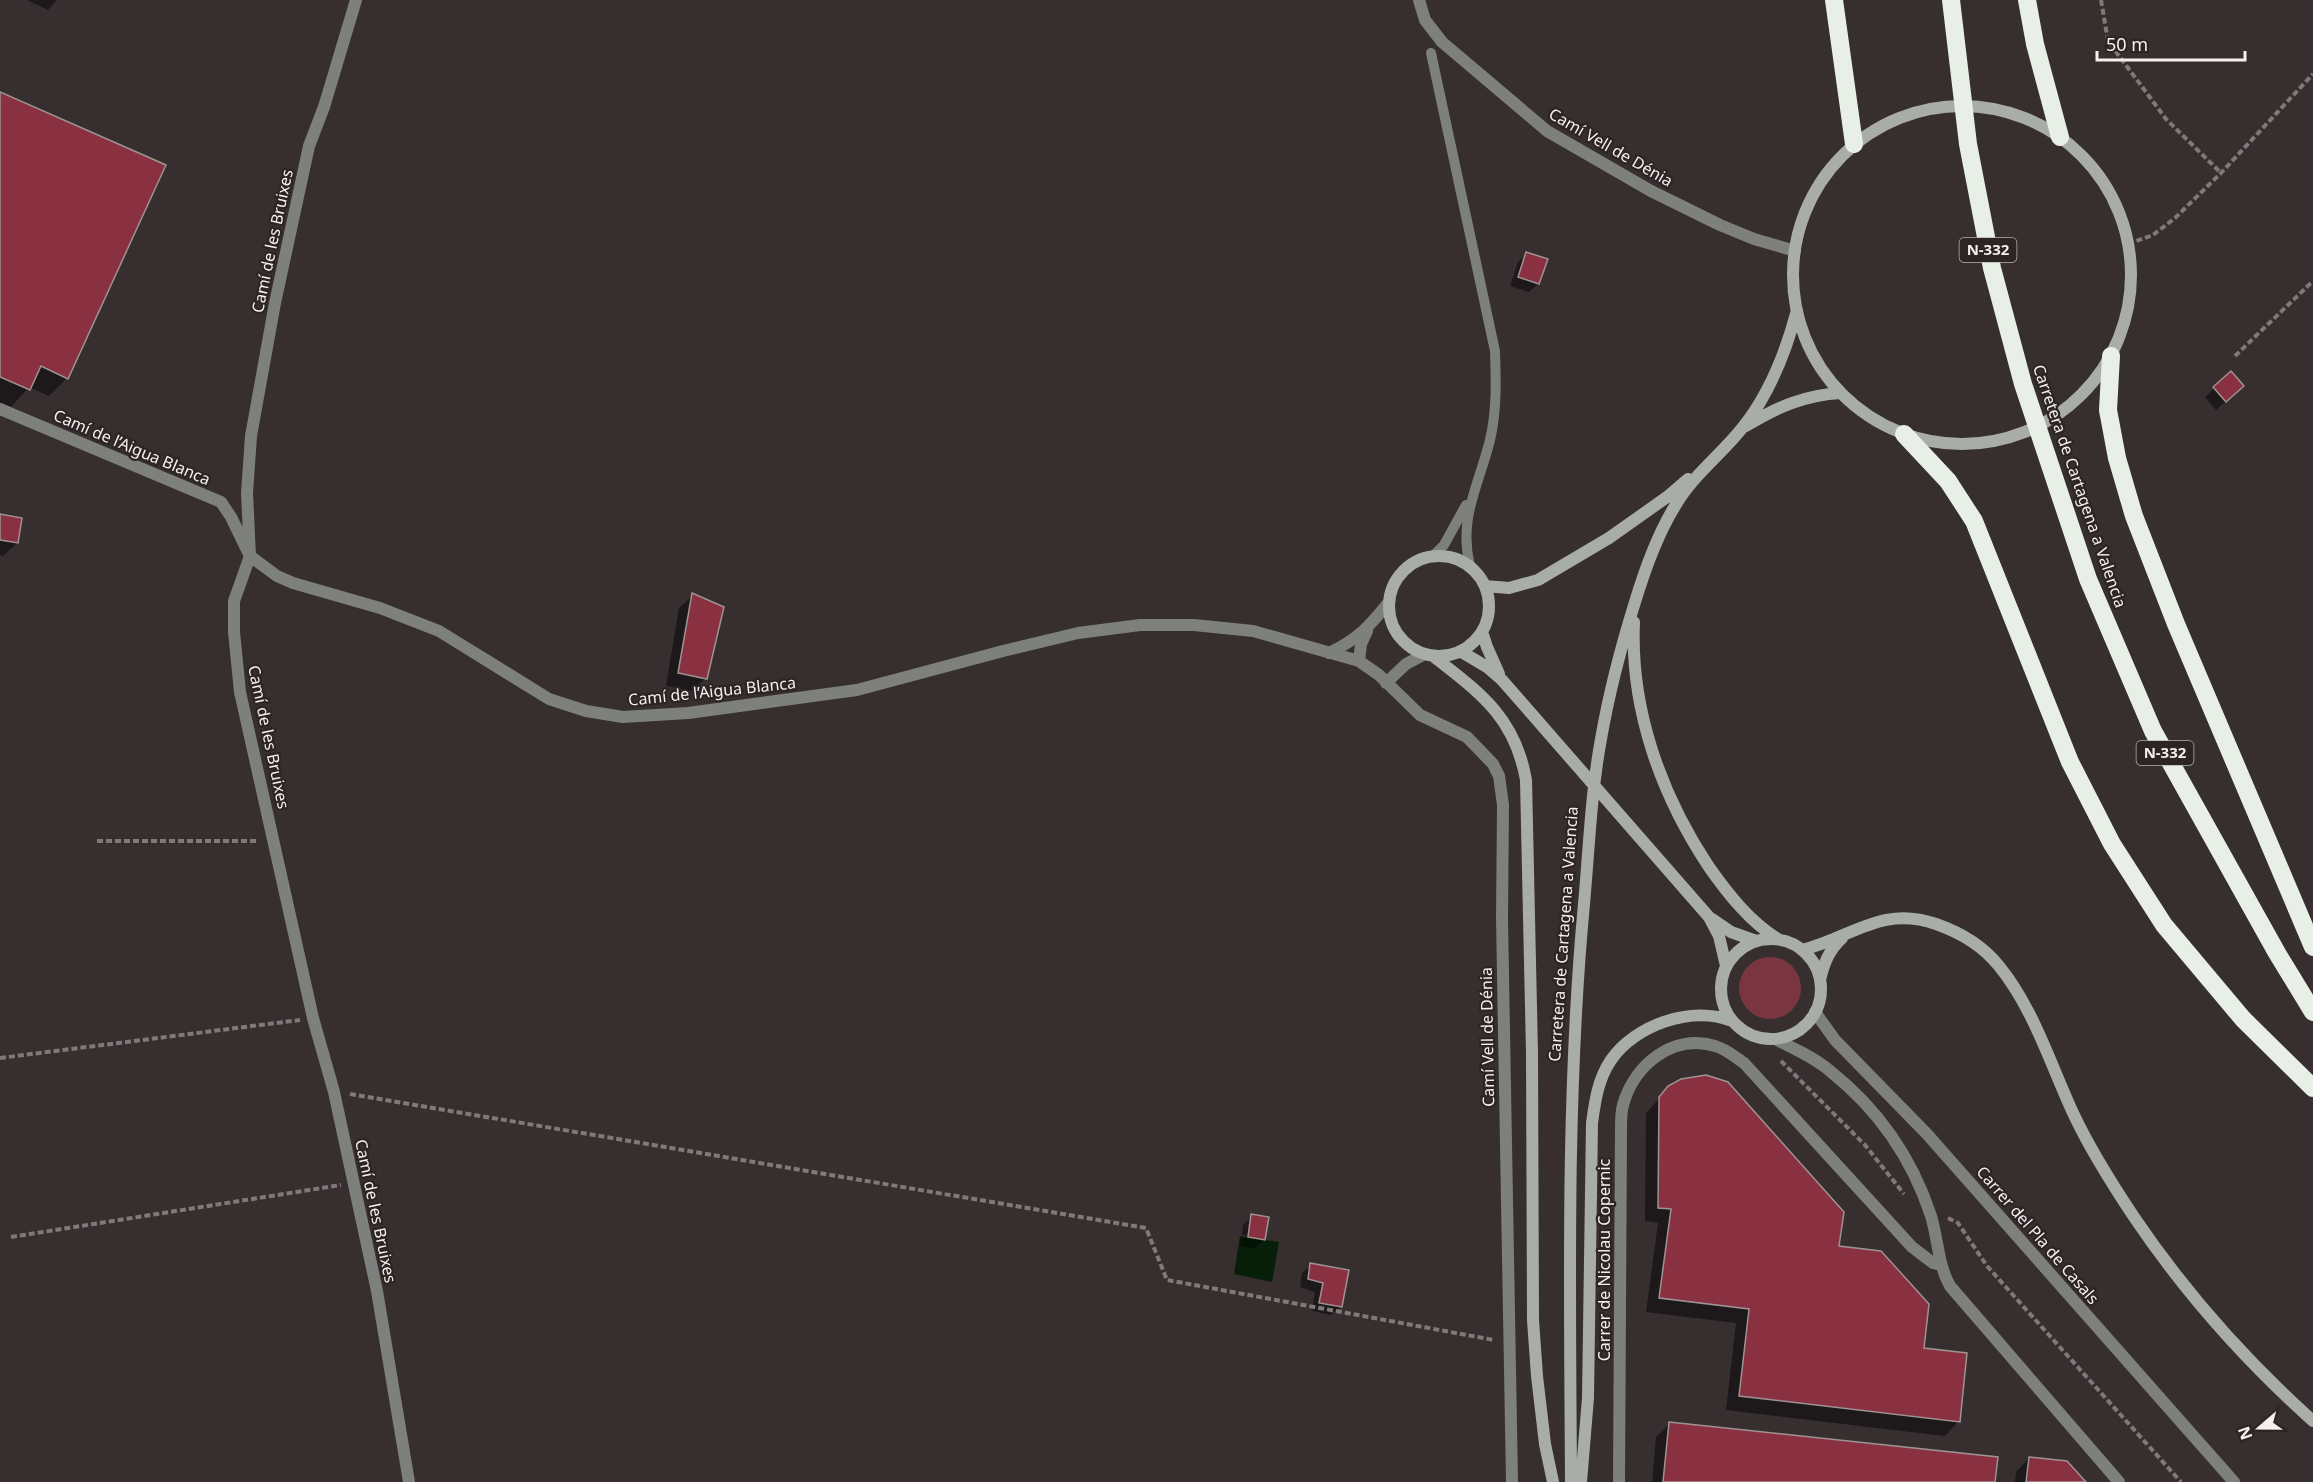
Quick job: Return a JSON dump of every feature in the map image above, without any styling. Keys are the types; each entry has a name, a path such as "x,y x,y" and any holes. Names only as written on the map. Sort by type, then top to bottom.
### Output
{"highway":[{"path":"1834,0 1854,144"},
{"path":"2027,0 2035,44 2060,137"},
{"name":"Carretera de Cartagena a Valencia","path":"1952,9 1968,144 1992,268 2023,384 2088,579 2153,731 2277,953 2313,1012"},
{"path":"2111,356 2108,410 2117,458 2134,516 2176,624 2313,946"},
{"path":"1904,434 1948,481 1974,521 2070,762 2112,844 2164,925 2243,1018 2313,1088"}],"main road":[{"path":"1972,106 2002,111 2032,121 2060,137 2084,158 2104,184 2120,213 2128,244 2131,283 2125,321 2111,356 2082,395 2044,424 1999,441 1951,444 1904,434 1860,410 1841,393 1826,375 1814,355 1797,310 1793,281 1795,251 1806,211 1826,175 1854,144 1880,127 1909,114 1940,107 1972,106"},
{"name":"Carretera de Cartagena a Valencia","path":"1571,1482 1570,1214 1577,967 1597,763 1609,698 1634,603 1657,540 1676,504 1714,457 1743,428 1763,398 1789,341 1797,310"},
{"name":"Carretera de Cartagena a Valencia","path":"1743,428 1770,411 1797,400 1821,394 1841,393"},
{"path":"1485,586 1509,588 1523,586 1573,561 1667,497 1714,457"},
{"path":"1429,655 1447,655 1469,646 1482,632 1489,609 1485,586 1470,566 1446,556 1433,556 1411,564 1402,571 1395,580 1389,602 1389,616 1402,640 1412,648 1429,655 1469,683 1502,718 1517,747 1526,780 1532,1086 1533,1320 1545,1444 1553,1482"},
{"path":"1634,603 1633,644 1638,696 1649,742 1668,794 1690,837 1716,877 1744,911 1766,931 1802,950 1817,969 1820,980"},
{"path":"1482,632 1502,680"},
{"path":"1460,651 1487,667 1502,680 1709,917 1719,936 1726,966"},
{"path":"1709,917 1731,932 1756,941"},
{"path":"1802,950 1818,946 1863,925 1880,920 1912,918 1933,923 1966,938 1999,966 2027,1013 2098,1162 2135,1219 2184,1285 2236,1345 2313,1420"},
{"path":"1778,939 1756,941 1737,952 1726,966 1720,990 1722,1001 1732,1020 1750,1035 1761,1038 1774,1039 1798,1031 1815,1012 1819,1002 1824,961 1847,933"},
{"path":"1581,1482 1588,1398 1592,1122 1597,1089 1611,1060 1624,1046 1645,1031 1693,1014 1711,1014 1732,1020"}],"street":[{"name":"Camí de les Bruixes","path":"357,0 324,107 309,146 275,303 251,436 247,493 250,556 234,601 236,659 240,692 313,1018 334,1092 376,1292 409,1482"},
{"name":"Camí Vell de Dénia","path":"1419,0 1425,20 1442,42 1547,131 1651,191 1720,225 1754,239 1795,251"},
{"name":"Camí de l’Aigua Blanca","path":"0,409 220,502 231,517 250,556 277,576 293,583 380,608 439,631 549,699 586,711 623,717 688,713 857,690 1078,633 1140,625 1194,625 1253,631 1359,661"},
{"path":"1329,653 1350,643 1369,627 1389,602"},
{"path":"1359,661 1361,644 1369,627"},
{"path":"1386,683 1406,664 1429,655"},
{"name":"Camí Vell de Dénia","path":"1359,661 1420,715 1467,737 1488,758 1499,776 1503,805 1502,918 1512,1482"},
{"name":"Carrer del Pla de Casals","path":"1815,1012 1835,1040 1927,1134 2234,1482"},
{"path":"1774,1039 1809,1056 1830,1070 1875,1115 1898,1143 1911,1166 1931,1216 1945,1278 1959,1299 2119,1482"},
{"name":"Carrer de Nicolau Copernic","path":"1619,1482 1620,1140 1623,1106 1631,1086 1644,1067 1661,1052 1679,1045 1707,1044 1728,1051 1744,1062 1912,1248 1933,1263 1941,1265"}],"lane":[{"path":"1431,53 1495,351 1497,397 1494,416 1490,439 1467,515 1466,538 1470,566"},
{"path":"1433,556 1444,544 1474,489"}],"path":[{"path":"2101,0 2108,41 2166,119 2221,173"},
{"path":"2128,244 2153,235 2175,218 2221,173 2313,74"},
{"path":"2235,356 2313,281"},
{"path":"97,841 274,841"},
{"path":"0,1058 313,1018"},
{"path":"1761,1038 1865,1145 1907,1198"},
{"path":"334,1092 1146,1228 1167,1280 1509,1342"},
{"path":"11,1237 353,1183"},
{"path":"1931,1216 1958,1222 1987,1266 2181,1482"}],"shaded area":[{"path":"1764,957 1776,957 1792,966 1799,976 1801,988 1799,1000 1792,1010 1776,1019 1764,1019 1753,1014 1744,1005 1739,994 1739,982 1744,971 1753,962"},
{"path":"1240,1236 1279,1242 1272,1282 1234,1274"}],"building":[{"path":"0,92 166,165 68,379 41,366 30,390 0,377"},
{"path":"1526,252 1548,259 1539,284 1518,277"},
{"path":"2231,371 2244,386 2226,402 2213,387"},
{"path":"0,514 22,518 18,543 0,540"},
{"path":"692,593 724,607 707,679 678,673"},
{"path":"1706,1075 1728,1082 1844,1212 1839,1246 1881,1251 1929,1304 1924,1348 1967,1353 1960,1422 1739,1396 1749,1309 1659,1298 1671,1209 1658,1208 1659,1097 1668,1086 1681,1079"},
{"path":"1251,1214 1269,1217 1265,1240 1248,1237"},
{"path":"1310,1263 1349,1270 1342,1307 1319,1303 1323,1283 1308,1279"},
{"path":"1669,1422 1998,1457 1995,1482 1663,1482"},
{"path":"2029,1457 2067,1461 2086,1482 2026,1482"}]}
